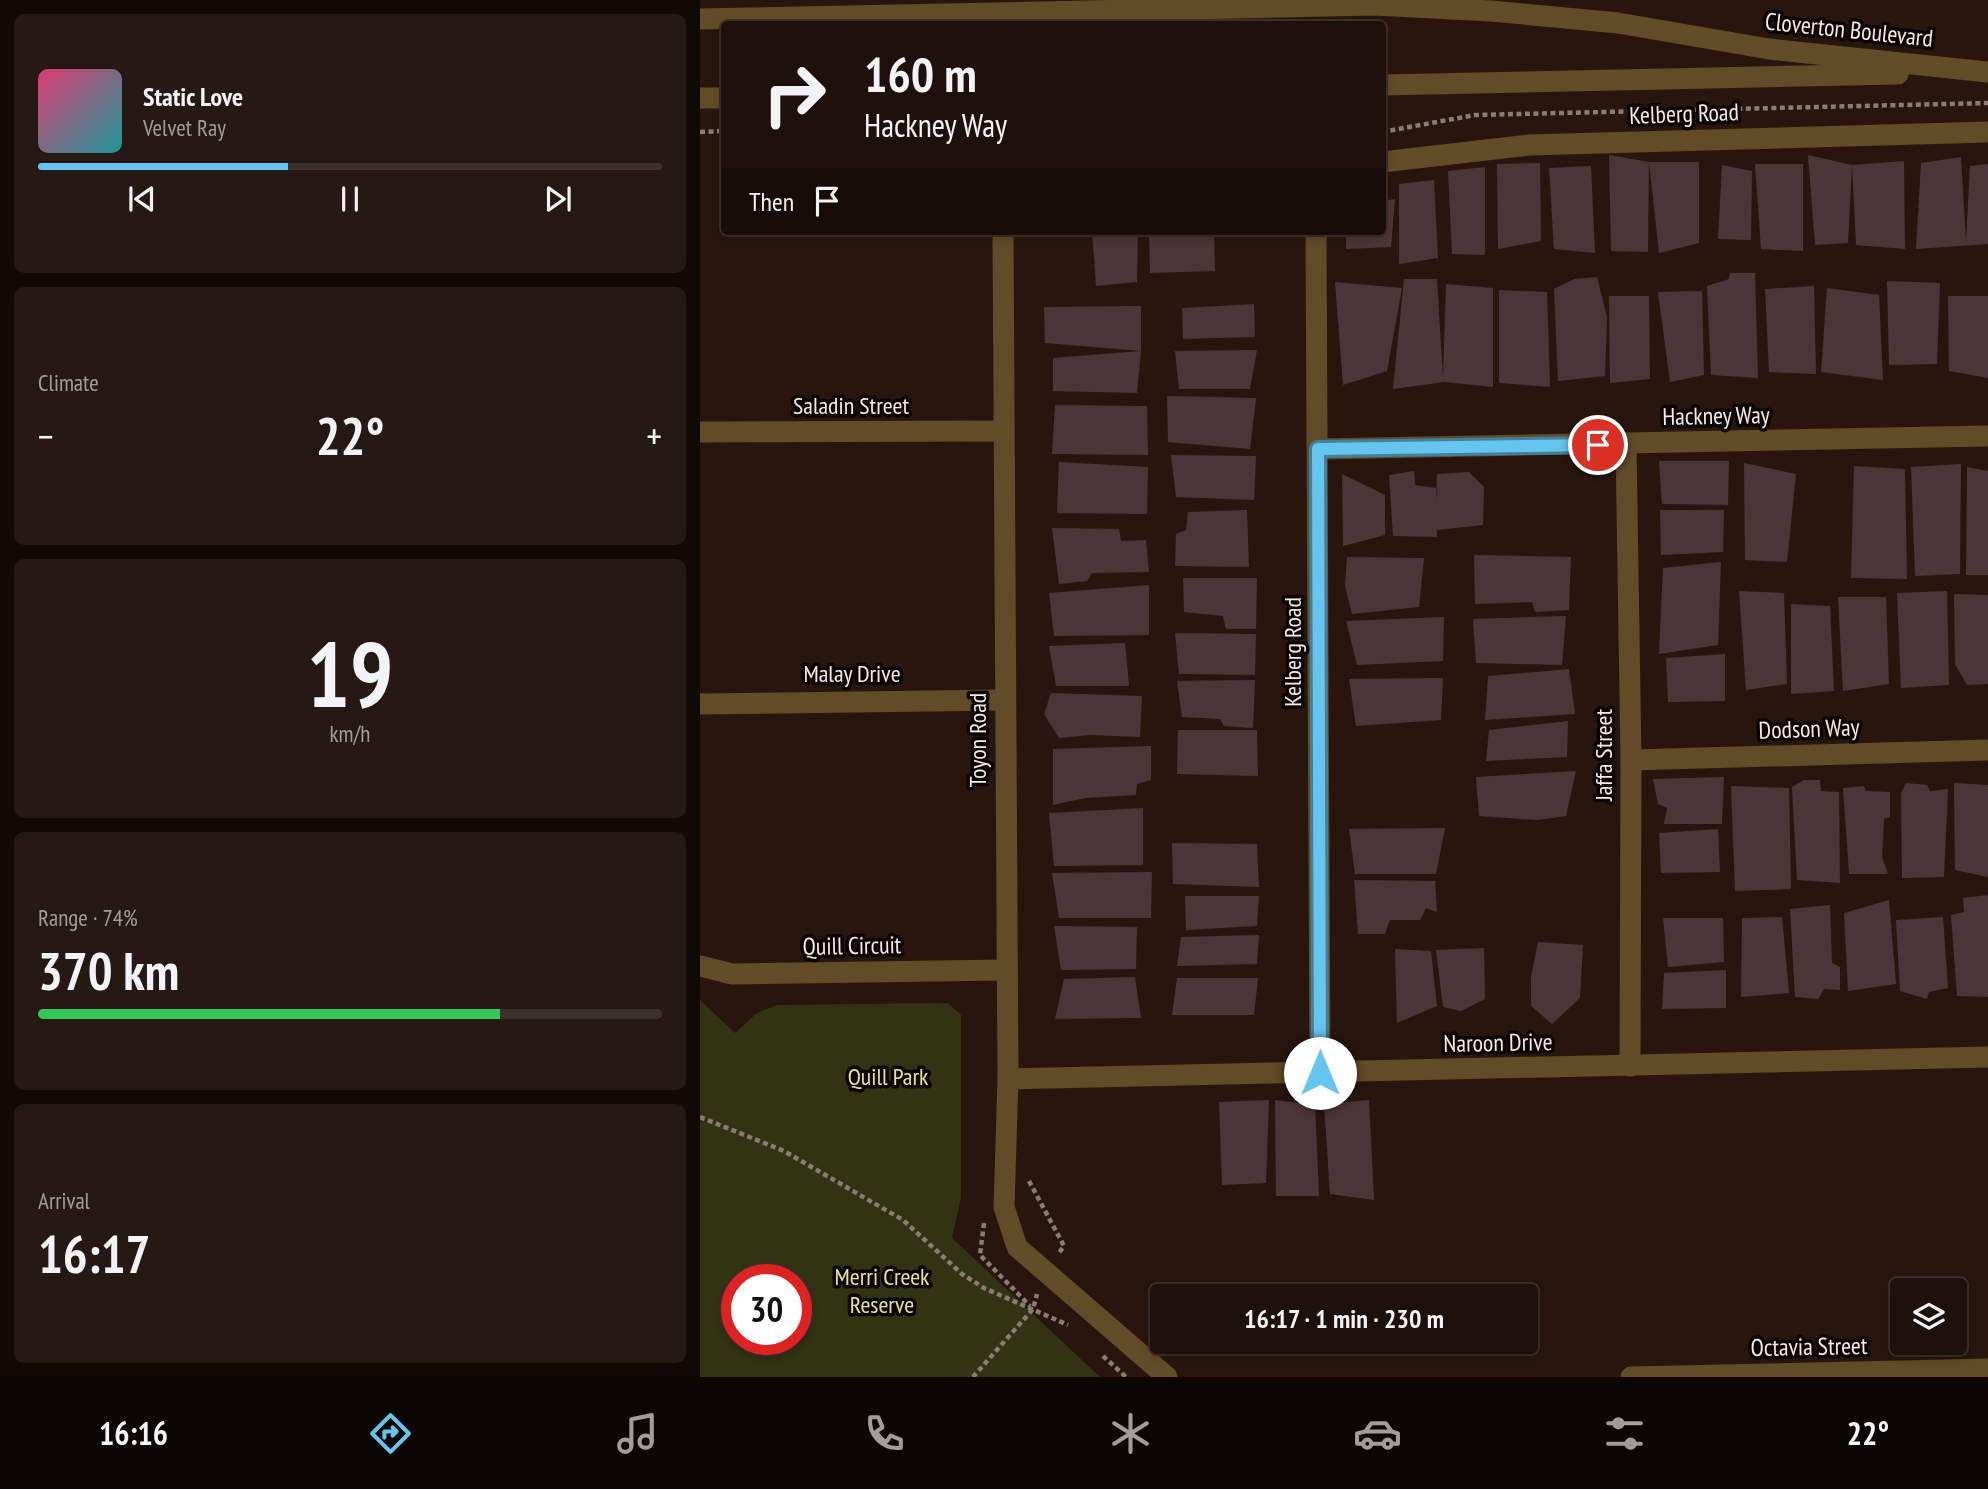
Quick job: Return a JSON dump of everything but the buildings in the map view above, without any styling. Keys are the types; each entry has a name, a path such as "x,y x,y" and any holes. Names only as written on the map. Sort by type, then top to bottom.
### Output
{"street":[{"name":"Cloverton Boulevard","path":"700,19 1375,5 1491,11 1618,23 1769,49 1988,72"},
{"name":"Cloverton Boulevard","path":"1386,85 1988,72"},
{"path":"700,98 721,98"},
{"name":"Kelberg Road","path":"1386,162 1529,145 1988,132"},
{"name":"Toyon Road","path":"1003,235 1002,431 1008,1079 1004,1207 1017,1247 1044,1273"},
{"name":"Kelberg Road","path":"1316,235 1320,1073"},
{"name":"Saladin Street","path":"700,432 1002,431"},
{"name":"Hackney Way","path":"1318,449 1988,436"},
{"name":"Jaffa Street","path":"1626,444 1631,760 1630,1066"},
{"name":"Malay Drive","path":"700,704 1004,700"},
{"name":"Dodson Way","path":"1631,760 1988,750"},
{"name":"Quill Circuit","path":"700,966 732,974 1006,970"},
{"name":"Naroon Drive","path":"1008,1079 1988,1057"},
{"path":"1044,1273 1167,1377"},
{"name":"Octavia Street","path":"1630,1377 1988,1368"}],"path":[{"path":"1386,131 1475,115 1988,103"},
{"path":"700,132 721,131"},
{"path":"700,1117 784,1151 903,1220 962,1274 984,1288 1069,1325 1078,1334"},
{"path":"973,1377 1033,1309 1044,1273 1064,1246 1029,1181 1004,1152"},
{"path":"1097,1351 1126,1377"}],"green space":[{"name":"Merri Creek Reserve","path":"700,1000 735,1033 757,1013 777,1005 948,1003 961,1015 961,1198 952,1238 1100,1377 700,1377"}],"route":[{"path":"1320,1073 1318,449 1598,445"}],"park label":[{"name":"Quill Park","path":"888,1077"}]}
